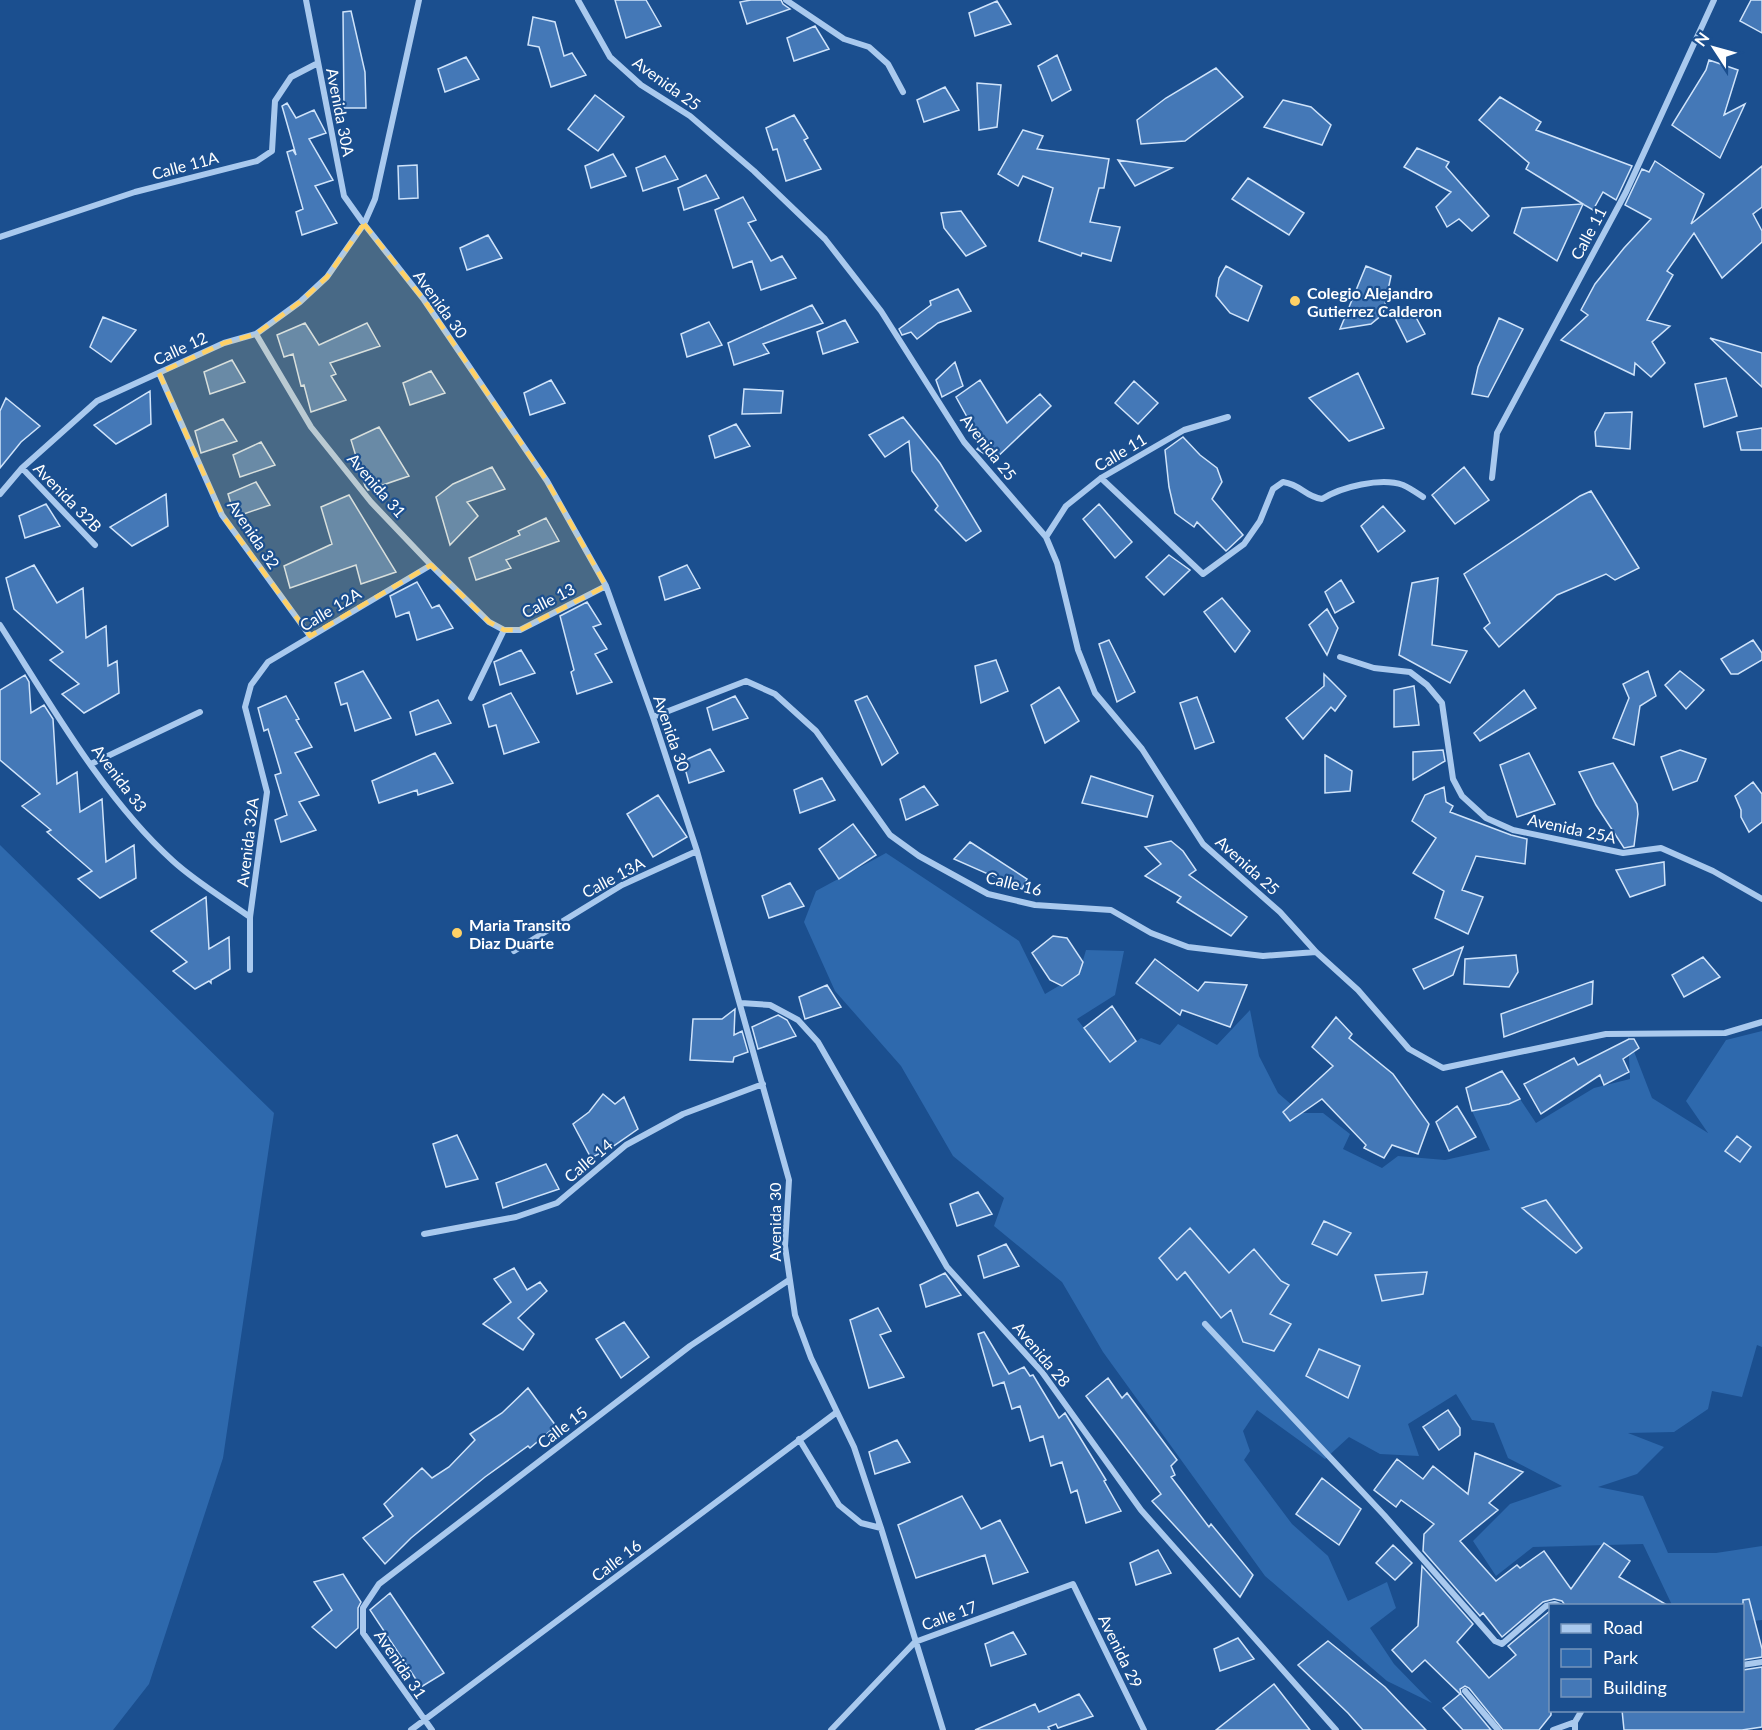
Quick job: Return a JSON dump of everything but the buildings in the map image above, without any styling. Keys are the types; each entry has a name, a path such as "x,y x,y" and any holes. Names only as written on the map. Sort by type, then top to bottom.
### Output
{"street":[{"name":"Avenida 30A","path":"306,0 344,196 364,224"},
{"path":"364,224 375,199 420,0"},
{"name":"Avenida 25","path":"578,0 610,57 641,85 690,116 754,171 825,239 881,311 964,442 1046,537 1057,563 1078,650 1095,693 1142,749 1203,844 1280,912 1316,952 1358,990 1409,1049 1443,1068 1606,1034 1725,1033 1762,1022"},
{"path":"786,0 844,39 869,47 888,64 903,92"},
{"name":"Calle 11","path":"1492,478 1497,433 1626,192 1714,0"},
{"name":"Calle 11A","path":"0,237 135,192 257,160 272,151 275,102 291,77 318,63"},
{"name":"Calle 12","path":"0,494 22,468 97,401 224,343 256,334 300,302 327,277 364,224"},
{"name":"Avenida 30","path":"364,224 424,300 547,481 606,586 698,851 789,1180 785,1246 795,1315 811,1358 854,1447 943,1730"},
{"name":"Avenida 31","path":"256,334 311,427 371,502 489,622 504,630"},
{"name":"Avenida 32","path":"159,373 222,515 310,636"},
{"name":"Calle 11","path":"1046,537 1066,506 1101,478 1184,430 1227,417"},
{"name":"Avenida 32B","path":"22,468 95,545"},
{"path":"1101,478 1203,574 1244,544 1260,521 1273,489 1283,482 1294,484 1312,498 1322,499 1332,493 1381,481 1403,485 1423,497"},
{"name":"Calle 12A","path":"251,685 268,662 431,565"},
{"name":"Calle 13","path":"471,699 504,630 520,630 606,586"},
{"name":"Avenida 33","path":"0,625 91,764 132,819 174,861 250,917"},
{"name":"Avenida 25A","path":"1340,657 1374,668 1410,672 1427,685 1442,703 1453,779 1462,795 1486,818 1513,830 1623,853 1661,848 1713,871 1762,899"},
{"name":"Calle 16","path":"653,717 746,681 775,694 816,730 890,835 919,856 988,894 1035,905 1111,910 1151,933 1188,947 1263,956 1316,952"},
{"name":"Avenida 32A","path":"250,970 250,917 267,792 244,707 251,685"},
{"path":"91,764 200,712"},
{"name":"Calle 13A","path":"514,951 622,885 698,851"},
{"name":"Avenida 28","path":"741,1003 770,1005 798,1020 818,1042 947,1268 1042,1372 1141,1510 1336,1730"},
{"name":"Calle 14","path":"424,1234 516,1217 557,1203 626,1144 683,1114 762,1084"},
{"name":"Calle 15","path":"363,1608 379,1584 690,1346 789,1280"},
{"path":"1205,1324 1384,1515 1495,1641 1502,1644 1549,1605"},
{"name":"Calle 16","path":"411,1730 837,1412"},
{"path":"799,1439 839,1505 861,1523 881,1528"},
{"name":"Calle 17","path":"831,1730 915,1642 1073,1584"},
{"name":"Avenida 29","path":"1073,1584 1144,1730"},
{"name":"Avenida 31","path":"363,1608 363,1633 432,1730"},
{"path":"1744,1665 1762,1662"},
{"path":"1465,1691 1498,1730"},
{"path":"1575,1730 1575,1722 1581,1712"},
{"path":"1553,1730 1575,1722"}],"highlighted area":[{"path":"364,224 424,300 547,481 606,586 520,630 504,630 489,622 431,565 310,636 222,515 159,373 224,343 256,334 300,302 327,277"}],"green space":[{"path":"0,845 274,1113 223,1458 149,1684 113,1730 0,1730"},
{"path":"886,853 1019,941 1045,994 1079,974 1086,950 1124,951 1115,995 1077,1019 1110,1062 1141,1038 1160,1045 1178,1024 1217,1045 1250,1010 1259,1056 1278,1093 1301,1113 1323,1113 1350,1134 1343,1149 1382,1168 1398,1156 1445,1160 1490,1150 1472,1111 1520,1099 1536,1123 1594,1088 1630,1079 1628,1036 1652,1098 1708,1133 1686,1101 1726,1040 1762,1031 1762,1347 1757,1345 1742,1397 1712,1391 1708,1409 1674,1432 1628,1433 1664,1447 1637,1474 1598,1487 1643,1496 1668,1553 1716,1553 1762,1546 1762,1620 1744,1622 1744,1604 1672,1604 1643,1544 1533,1547 1496,1576 1473,1541 1510,1504 1562,1486 1508,1458 1494,1423 1472,1420 1456,1394 1408,1424 1419,1456 1380,1454 1349,1437 1325,1459 1257,1410 1243,1431 1250,1451 1244,1460 1292,1524 1328,1556 1348,1601 1387,1582 1396,1608 1370,1628 1394,1664 1432,1703 1387,1681 1265,1576 1103,1352 1062,1282 994,1226 1004,1198 953,1156 901,1066 835,991 804,922 816,891"}],"place":[{"name":"Colegio Alejandro Gutierrez Calderon","path":"1295,301"},
{"name":"Maria Transito Diaz Duarte","path":"457,933"}]}
